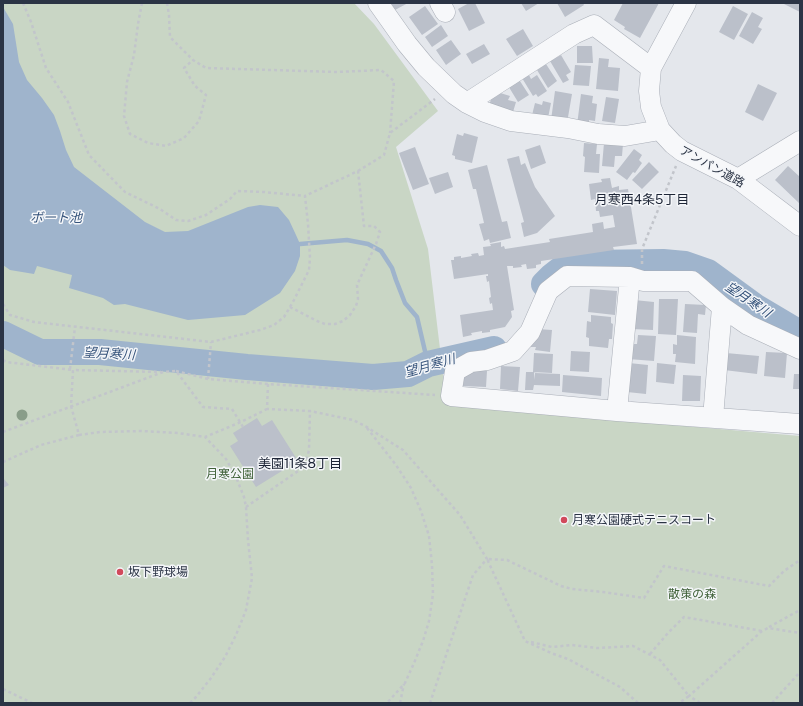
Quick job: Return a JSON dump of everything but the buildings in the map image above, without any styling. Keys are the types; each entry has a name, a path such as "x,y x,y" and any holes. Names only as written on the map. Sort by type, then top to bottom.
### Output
{"street":[{"path":"378,3 406,44 426,67 454,94 467,103 485,112 511,121 568,128 598,134 625,136 660,130"},
{"name":"アンパン道路","path":"686,3 651,68 649,90 651,107 660,130 682,151 738,179 800,226"},
{"path":"467,103 574,34 594,25 651,68"},
{"path":"738,179 800,142"},
{"path":"800,349 748,325 722,307 692,281 642,281 630,277 567,276 548,291 530,332 513,351 488,360 471,362 456,371 451,396 616,411 800,424"},
{"path":"616,411 630,277"},
{"path":"713,418 722,307"}],"path":[{"path":"24,3 46,68 68,102 89,155 125,192 160,209 176,220 188,221 206,215 230,199 237,191 305,196 358,171 384,155 390,133 394,80 381,70 337,72 206,68 193,60 170,37 170,16 167,3"},
{"path":"142,3 134,55 127,82 124,116 130,134 148,143 166,146 184,138 200,121 206,96 195,86 184,68 193,60"},
{"path":"390,133 436,99"},
{"path":"642,249 682,151"},
{"path":"290,307 309,318 325,324 335,324 343,321 350,315 356,306 358,299 357,286 380,232 374,226 364,226 358,171"},
{"path":"3,304 10,315 34,322 211,342 274,325 284,317 309,270 310,258 305,196"},
{"path":"70,369 75,327"},
{"path":"208,379 211,342"},
{"path":"3,360 6,362 73,370 163,372 176,370 208,379 451,396"},
{"path":"73,370 71,406 79,435"},
{"path":"176,370 203,407 232,409 243,427"},
{"path":"3,432 163,372"},
{"path":"267,409 268,384"},
{"path":"3,462 41,445 79,435 100,432 134,431 178,433 205,437 267,409 310,411 353,420 403,450 460,515 487,559 525,640 551,653 568,659 620,687 638,703"},
{"path":"246,507 301,469 306,462 309,450 310,411"},
{"path":"365,426 412,488 421,511 428,536 432,565 433,594 429,621 423,641 404,683 387,703"},
{"path":"190,703 211,678 225,657 236,635 246,610 252,578 244,497 236,477 226,459 205,437"},
{"path":"487,559 507,560 561,586 572,589 644,598 664,566 769,586 784,571 800,560"},
{"path":"430,703 473,575 487,559"},
{"path":"679,703 689,696 762,631 800,610"},
{"path":"650,654 684,617 762,631"},
{"path":"768,628 800,633"},
{"path":"525,640 552,647 572,645 598,648 633,646 660,660 689,696 700,703"},
{"path":"772,703 800,672"},
{"path":"400,703 404,683"},
{"path":"3,689 32,703"}],"green space":[{"name":"月寒公園","path":"3,3 354,3 374,24 438,111 396,147 428,249 446,399 500,410 800,436 800,703 3,703"}],"water":[{"name":"ボート池","path":"3,7 13,24 19,62 27,80 54,115 66,150 74,167 145,222 165,232 188,231 248,207 260,205 278,207 289,220 300,244 300,256 295,271 280,293 245,315 188,320 125,304 114,305 103,298 69,288 72,275 37,266 34,274 10,270 3,265"}],"waterway":[{"path":"300,244 347,240 368,244 381,251 392,268 405,303 417,317 428,364"},
{"name":"望月寒川","path":"544,284 561,269 587,263 663,262 685,264 708,272 756,307 800,333"},
{"name":"望月寒川","path":"3,334 40,352 100,352 247,367 373,377 408,374 428,364 494,349"}],"place":[{"name":"月寒公園硬式テニスコート","path":"564,520"},
{"name":"坂下野球場","path":"120,572"}],"district":[{"name":"月寒西4条5丁目","path":"642,200"},
{"name":"美園11条8丁目","path":"300,464"}],"park label":[{"name":"散策の森","path":"692,594"}]}
